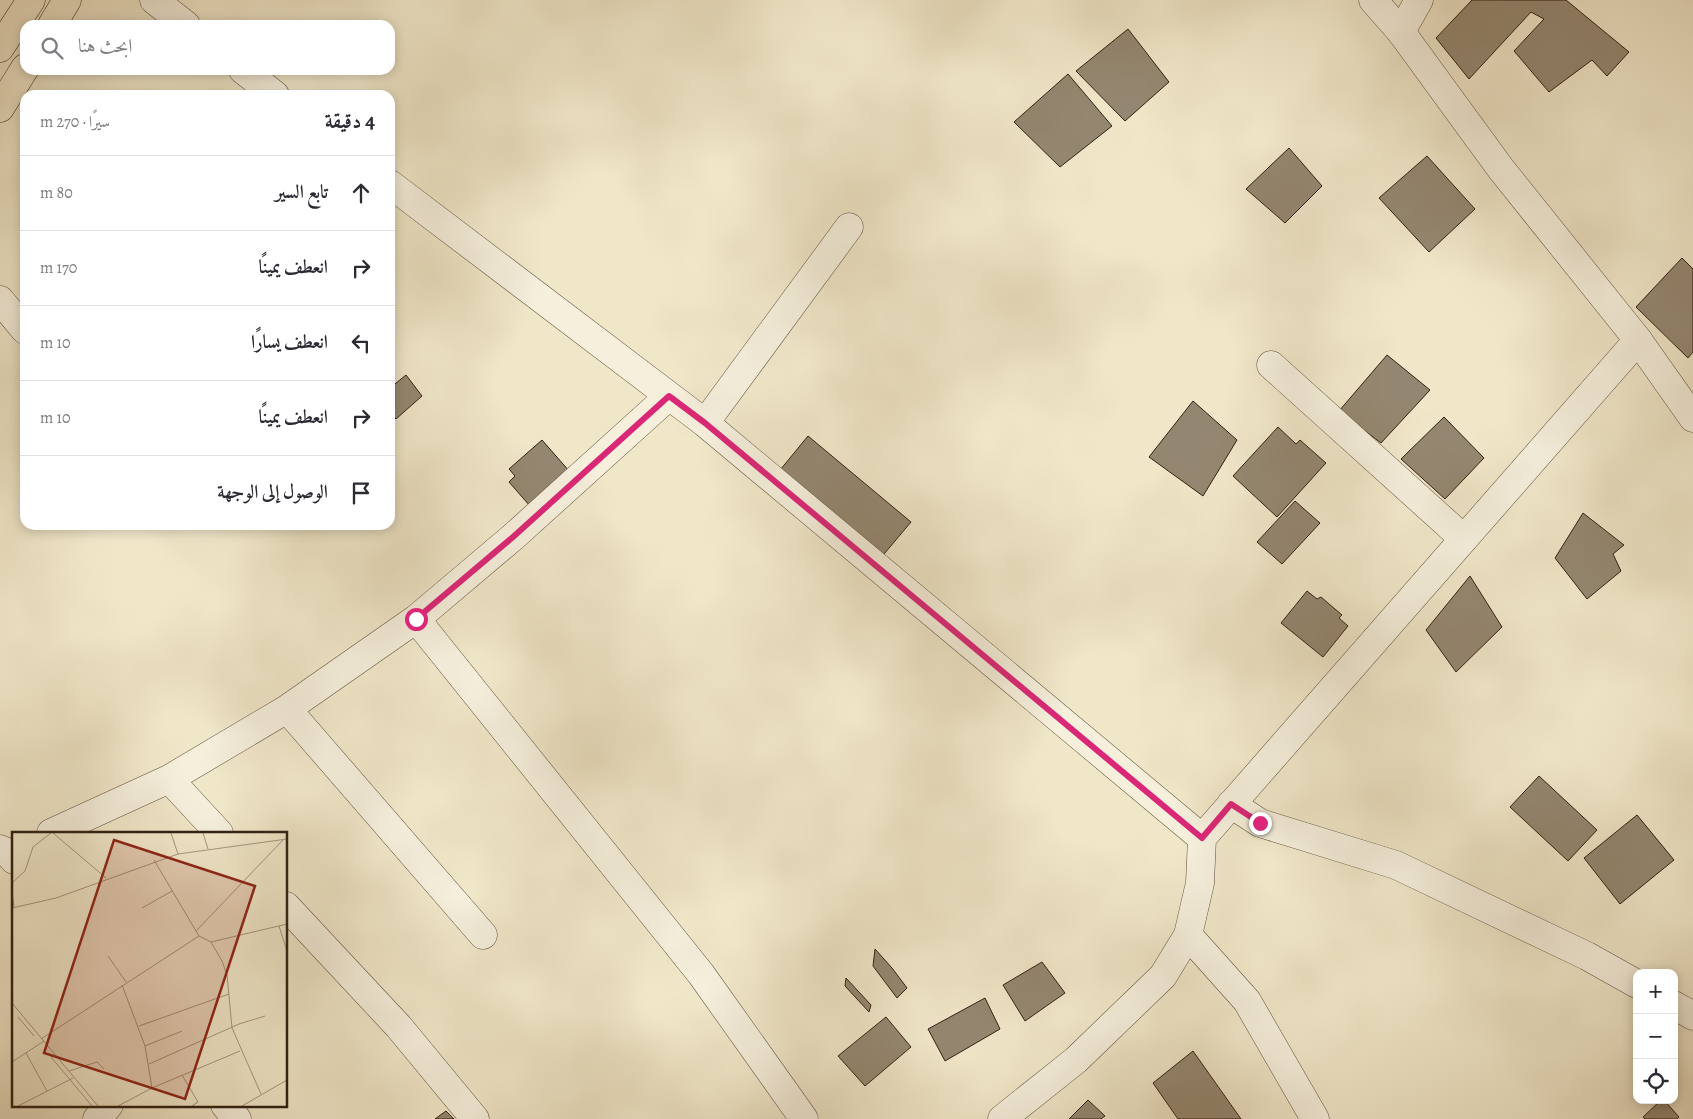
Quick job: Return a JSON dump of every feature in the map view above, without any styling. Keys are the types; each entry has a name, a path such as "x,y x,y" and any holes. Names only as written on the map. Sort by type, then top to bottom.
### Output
{"main road":[{"path":"0,48 31,0"},
{"path":"55,20 67,0"},
{"path":"0,108 21,75"}],"street":[{"path":"154,0 180,20"},
{"path":"1373,0 1401,32 1501,170 1638,340 1693,418"},
{"path":"1401,32 1419,0"},
{"path":"249,75 269,90"},
{"path":"395,188 705,423 1202,838"},
{"path":"705,423 849,227"},
{"path":"0,300 20,324"},
{"path":"1002,1119 1076,1060 1162,976 1188,935 1200,883 1202,838 1638,340"},
{"path":"1271,365 1464,539"},
{"path":"53,832 169,779 287,709 416,619 513,537 669,396"},
{"path":"416,619 701,974 804,1119"},
{"path":"287,709 483,935"},
{"path":"169,779 217,832"},
{"path":"1231,804 1260,823 1396,865 1587,956 1633,982"},
{"path":"288,908 399,1027 475,1119"},
{"path":"1188,935 1247,1001 1315,1119"},
{"path":"1678,1007 1693,1016"},
{"path":"97,1119 108,1106"},
{"path":"226,1106 237,1119"}],"building":[{"path":"1472,0 1566,0 1629,52 1607,76 1592,60 1549,92 1514,51 1544,19 1531,12 1469,79 1436,38"},
{"path":"1128,29 1169,82 1125,121 1076,71"},
{"path":"1068,74 1112,126 1060,167 1014,122"},
{"path":"1289,148 1322,186 1285,223 1246,189"},
{"path":"1427,156 1475,209 1429,252 1379,198"},
{"path":"1682,258 1693,269 1693,352 1688,358 1636,307"},
{"path":"1387,355 1430,390 1381,443 1339,411"},
{"path":"406,375 422,396 396,419 395,418 395,384"},
{"path":"1193,401 1237,440 1203,496 1149,457"},
{"path":"1444,417 1484,458 1445,499 1401,459"},
{"path":"1278,427 1296,444 1300,440 1326,463 1277,517 1233,476"},
{"path":"808,436 911,522 879,560 776,475"},
{"path":"542,440 570,472 530,506 509,482 515,476 509,469"},
{"path":"1295,501 1320,523 1282,564 1257,542"},
{"path":"1583,513 1624,545 1613,554 1621,571 1587,599 1555,558"},
{"path":"1470,576 1502,627 1456,672 1426,630"},
{"path":"1307,591 1317,599 1321,597 1342,615 1339,618 1348,626 1323,657 1281,623"},
{"path":"1539,776 1597,830 1568,861 1510,807"},
{"path":"1637,815 1674,860 1620,904 1584,858"},
{"path":"875,949 907,988 897,998 873,966"},
{"path":"1042,962 1065,993 1025,1021 1003,985"},
{"path":"846,978 871,1005 869,1012 845,986"},
{"path":"985,998 1000,1029 945,1061 928,1029"},
{"path":"886,1017 911,1047 865,1086 838,1056"},
{"path":"1193,1051 1241,1119 1178,1119 1153,1083"},
{"path":"1088,1100 1105,1116 1101,1119 1069,1119"},
{"path":"1657,1104 1668,1104 1679,1117 1677,1119 1645,1119 1643,1117"},
{"path":"446,1111 454,1119 435,1119"}],"route":[{"path":"416,619 513,537 669,396 705,423 1202,838 1231,804 1260,823"}]}
